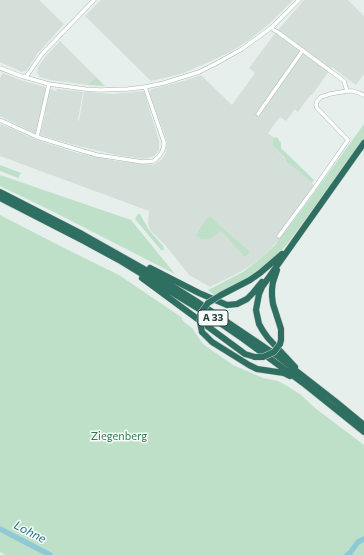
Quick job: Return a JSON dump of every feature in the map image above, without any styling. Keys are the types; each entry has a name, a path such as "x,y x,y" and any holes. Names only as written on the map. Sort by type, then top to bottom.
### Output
{"highway":[{"path":"303,379 263,331 259,324 256,310 259,294 262,287 308,218 325,198 364,143"},
{"name":"A 33","path":"0,192 133,262 210,310 276,355 364,432"},
{"name":"A 33","path":"0,198 119,260 207,314 303,379 364,425"},
{"path":"133,262 199,293 227,305 233,305 247,299 253,293 285,253"},
{"path":"285,253 250,280 208,303 201,312 200,322 204,335 212,342 249,365 257,369 284,373 303,379"},
{"path":"119,260 123,266 143,278 245,354 255,357 263,357 274,352 282,340 281,329 273,304 272,289 276,273 285,253"}],"street":[{"path":"26,77 42,54 94,0"},
{"path":"0,68 49,84 71,88 100,90 128,89 164,83 192,74 215,64 252,43 269,30 299,0"},
{"path":"274,30 340,78 344,82 346,91"},
{"path":"258,114 303,50"},
{"path":"32,79 34,66"},
{"path":"37,137 49,84"},
{"path":"0,120 37,137 95,154 144,162 154,161 162,152 164,142 146,87"},
{"path":"279,236 348,140 317,108 316,103 321,97 346,91 353,91 364,95"}],"shaded area":[{"path":"0,0 39,0 64,24 38,53 27,70 22,72 0,62"},
{"path":"101,0 293,0 269,24 249,40 230,52 181,74 151,81 85,16"},
{"path":"304,0 348,0 364,16 364,74 356,85 332,67 298,112 295,109 286,121 280,117 268,133 275,138 273,140 273,146 285,160 314,185 278,234 281,237 260,259 242,271 210,287 189,275 166,246 150,230 148,224 149,211 0,156 1,124 37,140 77,153 116,161 153,165 161,160 166,153 167,141 150,95 150,91 152,89 201,75 232,105 255,73 249,68 273,36"},
{"path":"60,41 96,77 88,85 50,80 40,77 37,73 38,67 45,57"},
{"path":"3,73 20,80 45,87 47,90 36,134 0,116 0,78"},
{"path":"50,89 56,91 57,89 83,92 79,121 84,92 113,94 144,91 159,141 159,150 154,156 143,159 117,155 74,145 40,135 45,114 51,114 44,113"}],"green space":[{"path":"96,77 105,86 88,85"},
{"path":"364,124 364,139 288,243 273,260 260,271 230,288 214,295 208,290 243,272 274,246"},
{"path":"276,137 281,142 281,148 314,180 312,183 286,161 273,146 273,140"},
{"path":"0,165 21,173 18,178 0,171"},
{"path":"0,175 131,220 175,274 0,186"},
{"path":"138,214 140,214 149,230 163,246 164,250 161,250 135,219"},
{"name":"Ziegenberg","path":"0,215 119,275 181,317 184,322 192,328 203,344 233,365 263,378 278,381 289,387 364,445 364,555 5,555 0,552"},
{"path":"210,216 250,252 245,257 221,231 210,239 201,239 196,235"}],"waterway":[{"name":"Lohne","path":"0,529 50,555"},
{"name":"Lohne","path":"347,555 358,542 364,539"}]}
